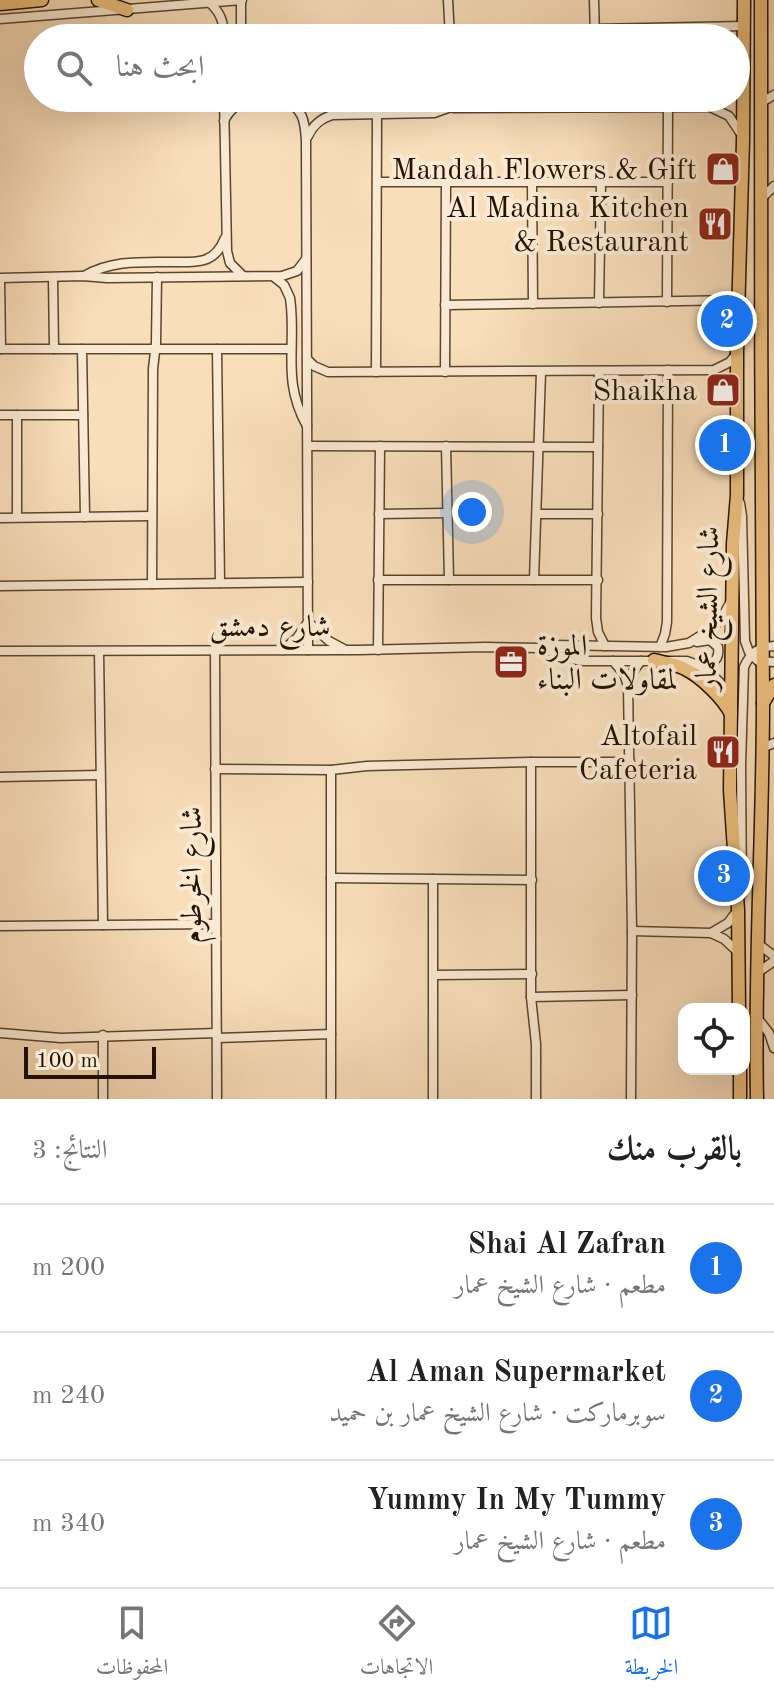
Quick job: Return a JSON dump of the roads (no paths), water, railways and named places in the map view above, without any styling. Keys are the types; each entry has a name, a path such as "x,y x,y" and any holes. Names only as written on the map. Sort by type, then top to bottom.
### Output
{"main road":[{"path":"0,4 42,0"},
{"path":"98,0 127,10"},
{"name":"شارع الشيخ عمار","path":"743,2 744,24"},
{"path":"757,1099 756,973 768,746 763,703 765,654 762,610 768,559 760,200 762,2"},
{"name":"شارع الشيخ عمار","path":"739,1003 738,910 731,819 733,544 737,495 731,380 737,352 743,112"},
{"path":"762,610 774,626"},
{"path":"654,660 689,671 718,695 731,714"},
{"path":"763,703 774,685"},
{"path":"740,1075 740,1099"}],"street":[{"path":"0,19 241,0 241,24"},
{"path":"448,0 449,24"},
{"path":"594,0 595,24"},
{"path":"210,3 217,9 223,24"},
{"path":"760,103 774,95"},
{"path":"224,112 227,251 230,263 243,276"},
{"path":"224,122 230,112"},
{"path":"300,112 306,141 308,650"},
{"path":"306,141 313,127 325,117 436,112"},
{"path":"667,302 668,112"},
{"path":"720,112 729,116 738,127 743,141"},
{"path":"376,372 377,113"},
{"path":"377,182 668,182"},
{"path":"445,372 446,183"},
{"path":"532,183 533,304"},
{"path":"599,303 601,183"},
{"path":"760,200 774,186"},
{"path":"83,276 116,264 205,260 221,247 226,235"},
{"path":"291,349 1,349 0,279 274,277 292,273 307,258"},
{"path":"152,584 153,369 157,277"},
{"path":"274,277 284,285 290,298 294,396 308,426"},
{"path":"53,278 54,349"},
{"path":"445,305 738,300"},
{"path":"82,349 85,517"},
{"path":"217,349 220,583"},
{"path":"307,385 316,376 328,372 714,370 730,362 737,352"},
{"path":"307,359 328,372"},
{"path":"660,647 667,622 668,370"},
{"path":"714,370 731,380"},
{"path":"534,580 541,372"},
{"path":"599,372 597,625 605,646"},
{"path":"0,415 83,415"},
{"path":"17,415 17,517"},
{"path":"308,446 598,447"},
{"path":"378,650 380,446"},
{"path":"446,446 449,580"},
{"path":"737,495 742,516 743,635 747,647 765,654"},
{"path":"379,514 447,513"},
{"path":"537,514 598,514"},
{"path":"0,518 152,516"},
{"path":"378,580 598,580"},
{"path":"0,586 308,582"},
{"name":"شارع دمشق","path":"0,651 378,650 541,648 554,645 660,647 689,643 713,628 732,600"},
{"path":"308,622 329,641 345,650"},
{"path":"282,650 297,638 308,622"},
{"path":"689,643 710,640 718,647 719,653 714,662 700,665"},
{"name":"شارع دمشق","path":"541,648 575,660 687,661 700,665"},
{"name":"شارع الخرطوم","path":"215,650 217,1099"},
{"path":"99,651 103,925"},
{"path":"711,933 728,923 738,910 742,890 743,676 744,667 765,654"},
{"path":"613,661 624,674 628,686"},
{"path":"631,1099 628,686 631,675 641,661"},
{"path":"700,665 715,676 731,695"},
{"path":"531,762 531,997 536,1044 536,1099"},
{"path":"215,769 331,770 367,766 630,762"},
{"path":"331,770 331,1099"},
{"path":"0,777 100,775"},
{"path":"331,878 532,880"},
{"path":"433,879 433,1099"},
{"path":"0,926 215,924"},
{"path":"632,931 711,933 730,943 738,953"},
{"path":"756,973 774,958 757,943"},
{"path":"434,975 532,974"},
{"path":"531,997 632,995"},
{"path":"755,1015 772,1035 774,1048"},
{"path":"0,1033 61,1038 331,1034"},
{"path":"103,1035 103,1099"}],"place":[{"name":"Mandah Flowers & Gift","path":"723,169"},
{"name":"Al Madina Kitchen & Restaurant","path":"715,224"},
{"name":"Al Aman Supermarket","path":"727,321"},
{"name":"Shaikha","path":"723,390"},
{"name":"Shai Al Zafran","path":"725,445"},
{"name":"الموزة لمقاولات البناء","path":"511,662"},
{"name":"Altofail Cafeteria","path":"723,752"},
{"name":"Yummy In My Tummy","path":"724,876"}]}
